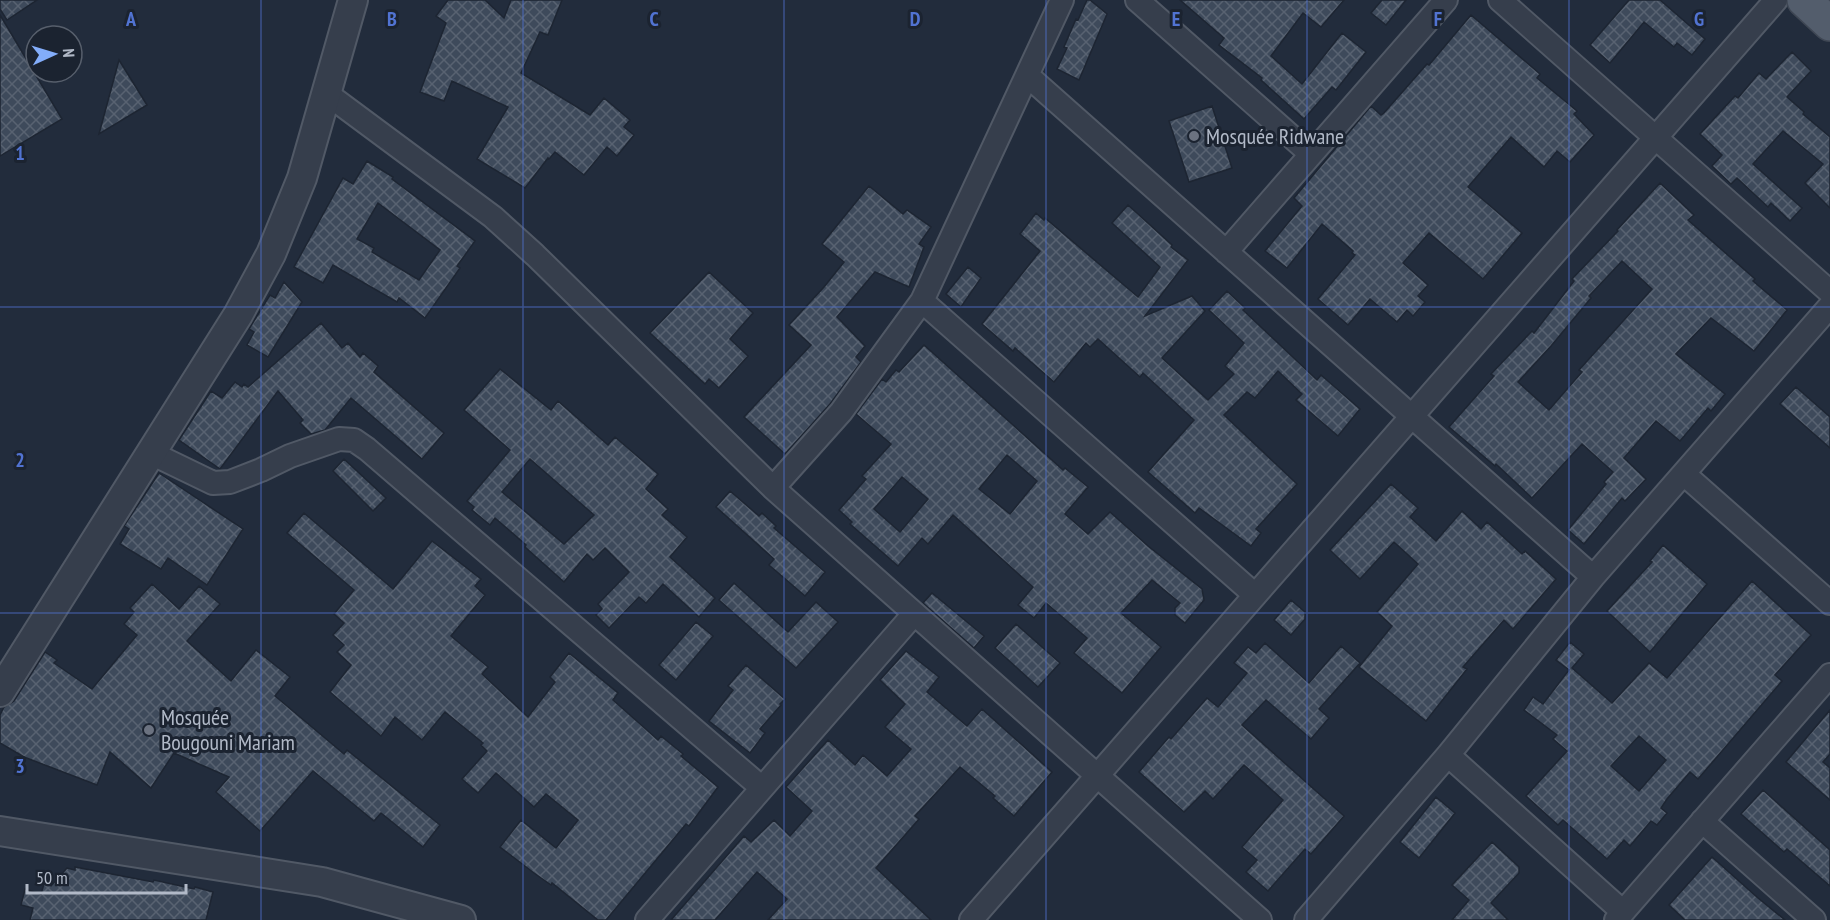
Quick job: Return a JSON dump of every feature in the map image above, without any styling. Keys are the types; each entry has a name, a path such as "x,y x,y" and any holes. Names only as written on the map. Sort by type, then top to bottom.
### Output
{"main road":[{"path":"1804,0 1830,24"}],"street":[{"path":"0,692 238,315 271,254 302,178 353,0"},
{"path":"773,488 841,412 922,301 1062,0"},
{"path":"1137,0 1311,154"},
{"path":"1226,252 1446,0"},
{"path":"1500,0 1830,292"},
{"path":"971,920 1776,0"},
{"path":"1028,76 1593,577"},
{"path":"326,93 493,217 535,255 773,488 1260,920"},
{"path":"922,301 1255,595"},
{"path":"1306,920 1448,755 1593,577 1830,306"},
{"path":"151,453 213,483 230,482 328,442 339,439 354,440 367,448 762,788"},
{"path":"1684,474 1830,603"},
{"path":"646,920 914,614"},
{"path":"1448,755 1619,916 1830,675"},
{"path":"1702,821 1814,920"},
{"path":"0,831 322,882 461,920"}],"building":[{"path":"0,0 37,0 7,20 0,9"},
{"path":"448,0 485,0 504,18 511,0 562,0 548,35 540,32 521,73 590,115 604,98 630,120 624,127 634,135 617,156 607,147 584,175 555,152 525,188 477,159 508,107 452,81 444,101 420,92 446,23 436,16"},
{"path":"1087,0 1107,14 1079,80 1057,69 1067,48 1064,47 1076,19 1078,20"},
{"path":"1180,0 1344,0 1321,27 1303,13 1271,56 1302,84 1342,33 1366,52 1336,90 1332,87 1304,119 1261,80 1262,78 1219,45 1224,38"},
{"path":"1382,0 1406,0 1386,25 1371,13"},
{"path":"1629,0 1660,0 1705,39 1692,55 1677,43 1674,47 1644,22 1610,63 1590,45"},
{"path":"0,15 24,55 24,84 41,84 62,119 0,156"},
{"path":"1471,15 1540,74 1537,78 1577,111 1574,114 1594,135 1570,162 1557,151 1544,167 1511,137 1468,187 1522,233 1483,279 1429,233 1403,263 1428,285 1418,296 1425,302 1413,316 1407,310 1397,322 1370,299 1348,325 1318,299 1355,255 1353,251 1322,224 1287,268 1265,251 1302,206 1294,198 1371,106 1381,115 1384,113"},
{"path":"1792,52 1811,71 1787,97 1830,137 1830,208 1805,183 1823,164 1783,131 1753,164 1802,208 1790,221 1771,203 1768,207 1737,178 1731,184 1712,166 1722,155 1700,134 1735,96 1738,98 1759,73 1766,79"},
{"path":"119,60 147,105 99,134"},
{"path":"1212,106 1232,168 1189,182 1169,121"},
{"path":"367,161 393,177 392,179 475,241 457,266 460,268 425,318 399,298 397,302 333,265 323,283 294,267 343,178 353,184","holes":["378,203 440,250 419,280 372,252 374,248 357,239"]},
{"path":"1660,183 1694,215 1688,220 1787,310 1754,351 1711,318 1676,354 1725,394 1711,411 1708,408 1680,441 1656,421 1624,458 1646,479 1625,501 1622,498 1584,544 1568,530 1606,484 1604,482 1613,472 1582,444 1532,498 1496,464 1495,466 1449,427 1494,376 1491,374 1532,331 1534,333 1574,281 1572,279","holes":["1622,261 1652,289 1579,370 1582,372 1549,410 1518,382 1591,298 1589,296"]},
{"path":"869,186 903,214 907,210 931,227 919,244 924,247 909,287 875,272 837,317 865,346 856,357 861,362 830,404 785,454 744,417 811,345 789,325 844,262 822,244"},
{"path":"1128,205 1172,245 1171,247 1188,260 1145,316 1192,296 1205,311 1162,358 1208,400 1234,374 1225,366 1244,343 1209,310 1227,291 1245,308 1243,310 1317,380 1321,375 1360,409 1338,436 1296,400 1302,394 1278,371 1255,398 1247,392 1224,415 1297,484 1256,529 1261,533 1251,546 1199,508 1195,513 1148,472 1194,420 1143,373 1140,377 1098,339 1090,347 1086,343 1054,382 1015,348 1013,351 982,324 1040,251 1020,234 1036,213 1044,220 1045,218 1138,297 1160,267 1112,223"},
{"path":"968,267 981,278 961,307 946,294"},
{"path":"709,272 753,313 730,339 748,356 719,388 709,379 705,384 650,333"},
{"path":"284,282 302,302 268,357 247,345 254,332 249,329 270,295 275,298"},
{"path":"321,323 342,348 348,343 360,357 363,353 378,366 374,372 444,433 422,459 351,398 325,430 311,434 300,423 303,420 278,391 220,469 179,440 211,391 222,398 235,382 242,387 244,384 248,387"},
{"path":"924,345 1063,470 1065,468 1088,487 1065,514 1088,534 1110,512 1202,589 1204,600 1185,623 1175,615 1175,608 1180,603 1152,580 1121,613 1161,647 1122,693 1074,653 1087,638 1046,603 1034,618 1018,605 1033,587 953,515 928,544 922,538 898,566 850,524 852,522 839,510 866,479 862,476 891,444 856,414 882,379 886,382 896,370 899,372","holes":["1007,455 1037,481 1010,514 979,489","902,477 928,499 900,532 874,509"]},
{"path":"500,369 551,410 558,401 608,445 615,437 658,474 646,489 668,509 662,515 687,537 670,557 715,598 699,617 663,584 646,603 639,597 609,628 596,615 602,609 598,604 629,572 605,548 593,560 587,554 564,582 495,518 490,525 472,510 474,507 467,501 510,450 464,410","holes":["530,459 594,515 564,544 502,492"]},
{"path":"1796,387 1830,417 1830,448 1780,404"},
{"path":"344,459 386,498 373,511 333,471"},
{"path":"159,473 243,529 207,585 168,558 161,569 120,544 129,529 124,526"},
{"path":"1391,484 1418,508 1410,517 1436,541 1462,511 1481,529 1487,522 1522,554 1525,551 1556,579 1513,629 1504,620 1463,667 1467,669 1426,721 1359,667 1392,626 1377,612 1418,564 1394,542 1360,579 1330,550"},
{"path":"730,491 759,516 762,513 776,526 774,528 825,572 805,596 769,565 774,559 716,507"},
{"path":"304,513 393,589 432,541 481,579 475,586 485,595 451,636 488,667 482,674 528,717 555,682 550,677 569,653 618,693 613,700 658,740 661,736 683,754 681,756 718,787 689,826 686,824 606,920 598,920 552,883 551,885 500,847 521,820 556,848 578,820 546,794 534,807 496,773 478,793 462,779 487,751 481,745 483,743 445,712 422,740 395,717 381,736 330,692 351,665 337,652 344,645 333,635 344,623 334,614 354,590 287,533"},
{"path":"1663,545 1707,584 1650,652 1607,611 1652,562 1650,561"},
{"path":"1752,581 1811,635 1775,675 1782,681 1698,779 1690,772 1667,799 1661,808 1667,813 1657,825 1651,821 1630,846 1624,840 1607,859 1563,820 1558,825 1526,796 1567,751 1553,739 1557,735 1524,710 1533,697 1543,704 1569,670 1556,660 1570,642 1584,654 1572,668 1612,703 1649,663 1667,678","holes":["1639,736 1666,760 1639,791 1611,766"]},
{"path":"734,583 788,632 816,602 838,622 796,668 719,600"},
{"path":"152,584 179,609 199,586 220,604 187,641 231,681 256,650 290,677 275,696 344,754 347,750 440,825 423,847 381,813 374,821 313,771 260,831 216,792 229,777 174,753 151,788 110,752 97,785 24,757 0,743 0,715 4,707 14,701 45,652 57,660 54,663 92,689 137,635 124,624 134,612 130,608"},
{"path":"932,593 984,636 974,648 923,603"},
{"path":"1291,600 1305,612 1305,619 1291,635 1274,620"},
{"path":"696,622 713,636 676,680 659,665"},
{"path":"1016,624 1060,663 1038,687 995,648"},
{"path":"1265,643 1309,683 1341,646 1360,663 1319,709 1329,718 1311,739 1266,700 1242,725 1344,816 1311,854 1305,849 1268,891 1246,872 1257,860 1242,847 1283,800 1244,765 1213,799 1205,791 1184,812 1139,772 1207,698 1218,707 1247,673 1234,663 1248,647 1256,653"},
{"path":"906,651 939,677 927,692 967,726 982,709 1052,772 1014,816 993,798 995,796 960,767 915,816 919,819 876,868 931,920 768,920 787,899 757,872 715,920 671,920 744,836 751,842 774,820 790,836 812,811 786,787 828,740 855,765 863,755 887,776 911,749 885,727 905,704 880,680"},
{"path":"746,665 785,699 760,729 765,733 750,753 709,721 733,690 728,686"},
{"path":"1830,710 1830,754 1823,762 1830,768 1830,800 1786,762"},
{"path":"1763,790 1830,850 1830,886 1787,849 1784,852 1741,814"},
{"path":"1436,797 1455,813 1419,858 1400,842"},
{"path":"1492,842 1519,867 1519,873 1491,903 1508,920 1452,920 1469,900 1452,885"},
{"path":"1712,857 1785,920 1685,920 1669,905"},
{"path":"75,867 213,892 206,920 30,920 33,908 21,905 25,889 41,894 44,884 51,886 67,868 75,870"}],"place":[{"name":"Mosquée Ridwane","path":"1194,136"},
{"name":"Mosquée Bougouni Mariam","path":"149,730"}]}
